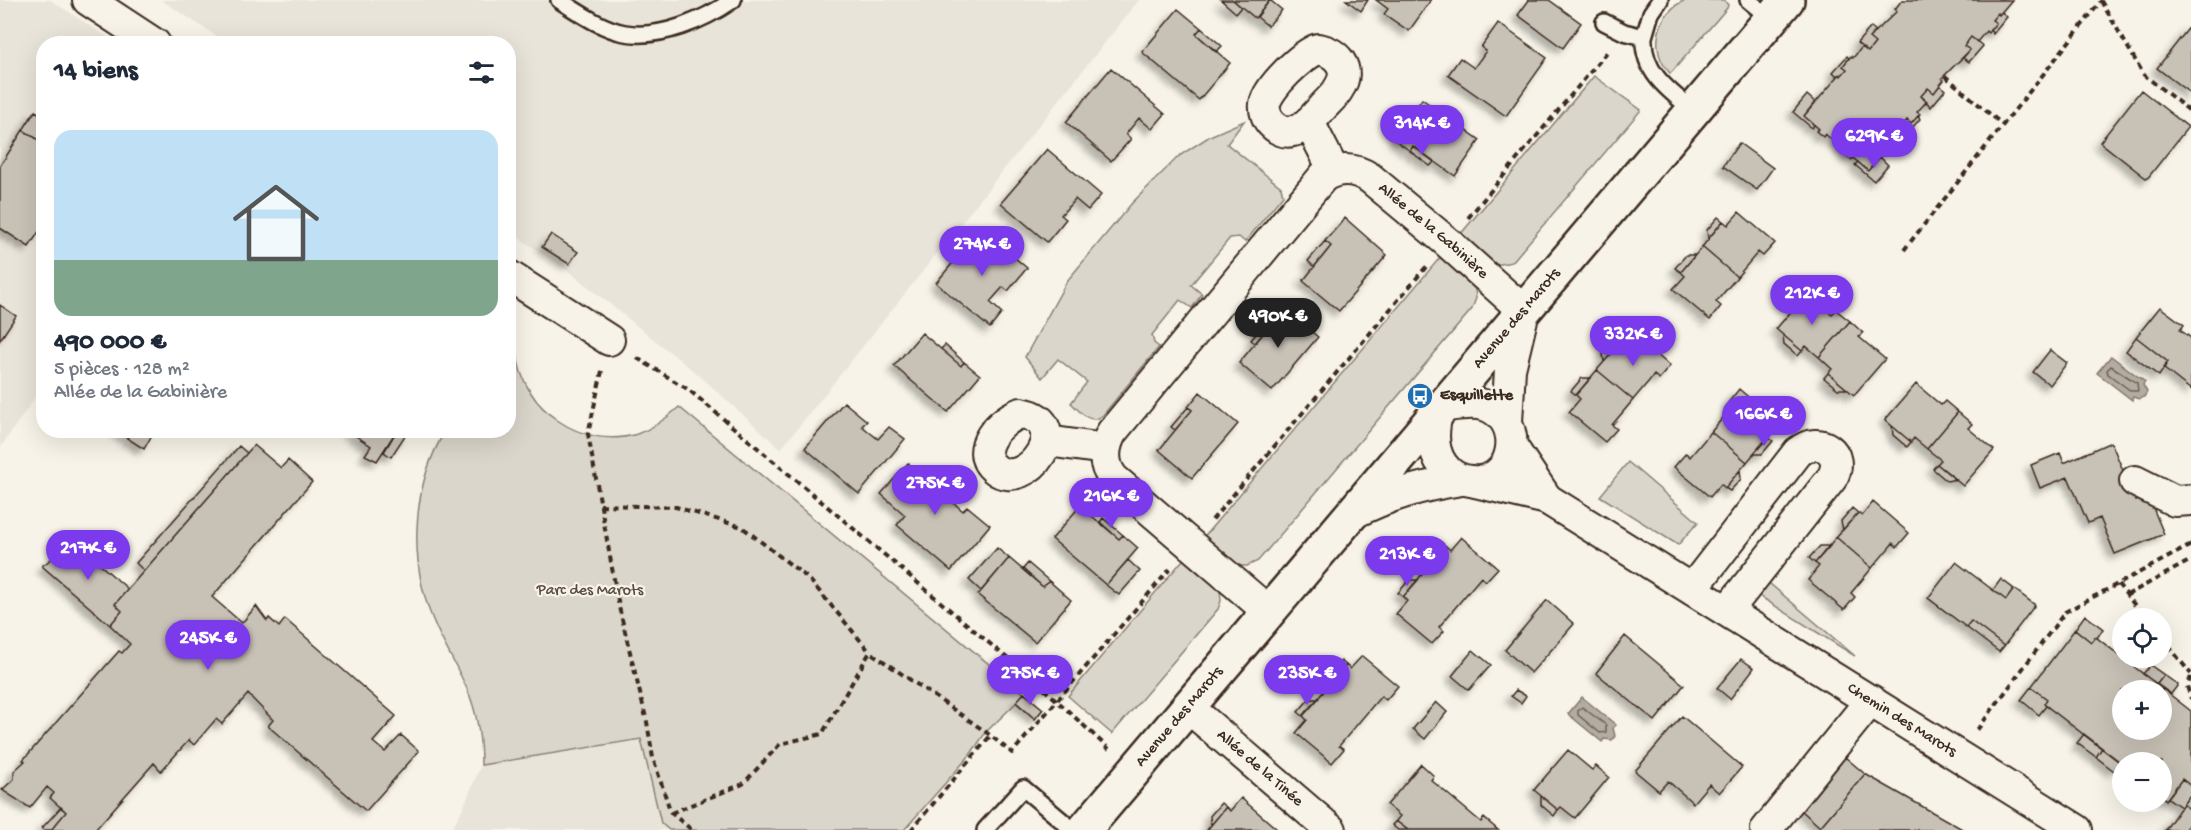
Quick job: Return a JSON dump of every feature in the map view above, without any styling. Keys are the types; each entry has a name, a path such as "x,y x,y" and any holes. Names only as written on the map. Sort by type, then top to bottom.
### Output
{"street":[{"path":"88,0 143,36"},
{"name":"Avenue des Marots","path":"1084,830 1694,111 1769,6"},
{"path":"1269,612 1114,479 1105,463 1105,449 1112,432 1318,182 1334,171 1309,122"},
{"name":"Allée de la Gabinière","path":"1334,171 1348,170 1363,174 1447,242 1524,311"},
{"path":"516,280 609,340"},
{"name":"Chemin des Marots","path":"1352,514 1390,496 1430,485 1489,479 1509,461 1510,369 1524,311"},
{"name":"Chemin des Marots","path":"1547,499 1498,412 1486,406 1457,404 1439,411 1434,429 1434,442 1441,464 1450,473 1469,481 1547,499 2077,830"},
{"path":"1047,441 1105,449"},
{"path":"1692,589 1798,452 1807,445 1818,444 1829,448 1837,468 1832,478 1727,611"},
{"path":"2135,481 2175,501 2191,500"},
{"path":"1766,830 1871,700"},
{"name":"Allée de la Tinée","path":"1189,708 1331,830"}],"lane":[{"path":"559,0 602,24 625,33 673,29 695,22 733,0"},
{"path":"1660,0 1651,13 1644,37 1646,58 1659,82 1694,111"},
{"path":"1604,22 1624,32 1644,37"},
{"path":"985,830 1023,788 1073,830"}],"path":[{"path":"1904,250 2102,1 2144,75 2191,112"},
{"path":"600,505 676,507 742,527 809,579 870,651 991,735 1012,753 1624,32"},
{"path":"1945,76 2003,125"},
{"path":"692,830 671,813 653,758 647,722 619,607 600,505 588,434 609,340 689,390 1136,770"},
{"path":"1958,755 2065,612 2191,545"},
{"path":"2127,595 2191,560"},
{"path":"2118,584 2137,608"},
{"path":"671,813 742,784 780,744 822,734 870,651"},
{"path":"2172,651 2191,675 2187,686 2191,699"},
{"path":"911,830 991,735"}],"shaded area":[{"path":"0,0 50,0 106,36 36,36 36,396 0,448"},
{"path":"161,0 1139,0 781,449 701,377 571,273 516,236 516,36 216,36"},
{"path":"641,739 661,823 669,830 451,830 481,765"}],"green space":[{"path":"1686,0 1724,0 1728,5 1670,73 1659,54 1659,32 1668,13 1676,5"},
{"path":"1594,76 1641,110 1512,262 1495,265 1459,236"},
{"path":"1244,121 1227,144 1281,187 1283,195 1245,242 1239,237 1230,238 1191,285 1202,294 1192,308 1180,300 1152,335 1154,343 1159,347 1103,415 1094,419 1086,416 1071,403 1087,382 1058,359 1042,378 1025,357 1067,281 1132,203 1179,156 1210,136"},
{"path":"1443,254 1474,282 1476,298 1472,309 1258,561 1247,566 1238,566 1202,539"},
{"name":"Parc des Marots","path":"516,352 521,373 530,391 542,407 558,421 576,431 617,438 637,434 660,422 679,407 1043,709 1035,719 1016,703 986,732 970,755 904,830 669,830 661,823 641,739 481,765 478,727 471,698 433,620 420,573 417,524 420,499 434,452 441,438 516,438"},
{"path":"1628,462 1698,522 1678,545 1600,496"},
{"path":"1187,555 1220,589 1221,601 1218,609 1112,734 1068,696"},
{"path":"1763,578 1855,656 1761,597"}],"water":[{"path":"2111,356 2145,382 2143,385 2147,392 2144,397 2139,399 2133,397 2132,400 2097,373"},
{"path":"1582,697 1616,725 1613,728 1615,736 1612,740 1604,739 1602,742 1568,714"}],"building":[{"path":"1221,0 1233,0 1241,7 1236,13"},
{"path":"1233,0 1270,0 1255,18"},
{"path":"1270,0 1282,10 1268,26 1257,17"},
{"path":"1346,0 1368,0 1361,11"},
{"path":"1376,0 1431,0 1409,31 1384,14 1388,9"},
{"path":"1529,0 1549,0 1581,23 1563,48 1518,15"},
{"path":"1902,0 2012,0 1992,20 1996,23 1988,33 1986,31 1977,42 1971,37 1964,46 1970,50 1942,78 1944,80 1934,93 1928,88 1921,96 1927,101 1917,112 1920,114 1911,124 1907,120 1902,127 1904,128 1868,171 1853,158 1851,160 1844,155 1847,153 1825,134 1823,137 1816,131 1819,129 1804,116 1847,69 1843,66 1851,56 1853,58 1862,47 1868,52 1875,43 1869,38 1897,11 1895,9"},
{"path":"1178,9 1201,28 1196,34 1230,63 1199,100 1142,52"},
{"path":"2002,12 2007,17 1993,34 1990,30 1996,23 1992,20"},
{"path":"1498,23 1547,58 1506,116 1448,75 1460,58 1474,68 1486,51 1481,47"},
{"path":"2191,25 2191,94 2157,68"},
{"path":"1871,27 1876,31 1869,38 1875,43 1868,52 1857,43"},
{"path":"1201,28 1222,46 1216,52 1196,34"},
{"path":"1971,37 1983,46 1969,62 1963,58 1970,50 1964,46"},
{"path":"1847,56 1849,58 1843,66 1847,69 1841,76 1840,74 1837,76 1833,72"},
{"path":"1111,68 1165,114 1152,129 1139,118 1126,134 1131,139 1111,161 1066,122"},
{"path":"1940,85 1945,90 1931,107 1921,96 1928,88 1934,93"},
{"path":"2141,90 2188,127 2147,179 2100,142"},
{"path":"1807,95 1815,102 1804,116 1814,125 1812,128 1793,112"},
{"path":"1422,99 1480,140 1455,176 1413,146 1410,151 1394,139"},
{"path":"35,111 36,112 36,138 23,130"},
{"path":"1918,116 1920,119 1906,135 1902,127 1907,120 1911,124"},
{"path":"23,130 36,138 36,236 29,247 0,228 0,166"},
{"path":"1739,143 1773,168 1757,190 1723,166"},
{"path":"1413,146 1434,162 1430,166 1410,151"},
{"path":"1047,149 1101,195 1088,210 1075,199 1061,215 1066,219 1047,242 1001,203"},
{"path":"1880,157 1888,165 1874,181 1855,165 1858,162 1868,171"},
{"path":"1739,212 1775,243 1763,256 1758,252 1737,277 1702,247 1723,221 1728,225"},
{"path":"1718,217 1723,221 1708,239 1707,230"},
{"path":"1345,218 1387,255 1339,311 1303,281 1331,246 1325,241"},
{"path":"981,229 1027,268 1008,291 1003,287 990,302 1002,313 990,328 936,283"},
{"path":"551,234 578,252 569,264 542,247"},
{"path":"1325,241 1331,246 1314,267 1308,261"},
{"path":"1702,247 1737,277 1716,302 1721,306 1710,320 1673,289 1685,276 1681,272"},
{"path":"1686,255 1695,255 1681,272 1675,268"},
{"path":"1807,293 1832,314 1836,310 1850,321 1819,357 1806,346 1802,351 1776,329"},
{"path":"0,305 16,316 0,340"},
{"path":"1280,305 1318,337 1272,391 1239,363 1272,323 1268,320"},
{"path":"2160,307 2184,325 2180,330 2191,338 2191,390 2163,368 2168,362 2136,337"},
{"path":"1268,320 1272,323 1255,343 1251,340"},
{"path":"1850,321 1863,333 1859,337 1885,359 1854,395 1828,373 1832,369 1819,357"},
{"path":"922,333 961,366 964,362 980,375 948,412 894,366"},
{"path":"1634,335 1670,366 1659,379 1654,375 1633,400 1597,370 1619,345 1623,348"},
{"path":"1783,335 1802,351 1798,356 1784,344"},
{"path":"2136,337 2168,362 2159,376 2126,351"},
{"path":"1614,340 1619,345 1604,362 1603,354"},
{"path":"945,345 964,362 961,366 941,349"},
{"path":"2050,350 2067,363 2050,385 2033,372"},
{"path":"1597,370 1633,400 1612,425 1617,429 1605,442 1569,412 1580,399 1576,395"},
{"path":"1828,373 1847,389 1838,389 1824,378"},
{"path":"1582,378 1591,378 1576,395 1571,391"},
{"path":"1916,384 1941,405 1945,401 1958,412 1927,449 1914,438 1911,442 1885,420"},
{"path":"1739,389 1775,420 1764,433 1768,437 1747,462 1711,432 1732,407 1728,403"},
{"path":"1200,392 1238,424 1192,478 1159,450 1192,410 1188,407"},
{"path":"844,402 867,421 862,426 878,439 889,427 905,439 859,494 805,448"},
{"path":"1188,407 1192,410 1175,430 1171,427"},
{"path":"1958,412 1972,424 1968,428 1994,450 1963,486 1937,464 1941,460 1927,449"},
{"path":"1892,426 1911,442 1907,447 1893,435"},
{"path":"1711,432 1747,462 1725,488 1721,484 1710,497 1674,467 1686,453 1690,457"},
{"path":"1768,437 1773,441 1762,454 1753,454"},
{"path":"127,438 150,438 144,449"},
{"path":"359,438 392,438 377,461 365,455 371,446"},
{"path":"392,438 403,438 391,457 384,452"},
{"path":"2111,442 2136,501 2148,496 2164,534 2115,554 2100,518 2088,523 2068,477 2040,488 2031,465 2060,453 2064,463"},
{"path":"254,445 281,468 288,460 312,482 212,597 242,623 256,606 267,621 269,618 279,627 285,619 396,716 373,742 385,752 401,735 419,751 366,811 268,726 273,720 248,694 222,724 216,719 194,745 189,740 161,771 154,763 95,830 51,830 66,812 50,798 54,793 47,787 30,808 2,790 14,779 14,771 25,761 23,760 119,651 122,653 130,644 110,625 122,611 115,604"},
{"path":"239,446 247,453 144,571 136,563"},
{"path":"908,463 932,484 943,471 958,485 947,497 963,511 967,506 990,525 951,571 897,525 905,515 881,494"},
{"path":"1937,464 1956,479 1947,481 1933,469"},
{"path":"1740,470 1741,479 1730,491 1725,488"},
{"path":"1873,502 1909,533 1897,547 1893,543 1872,568 1836,537 1858,513 1862,516"},
{"path":"1080,506 1119,539 1123,535 1138,548 1106,585 1052,539"},
{"path":"1852,508 1858,513 1843,530 1841,521"},
{"path":"1103,518 1123,535 1119,539 1100,522"},
{"path":"1461,537 1498,568 1486,581 1481,577 1439,627 1444,631 1432,644 1396,614 1407,601 1403,597 1446,546 1450,550"},
{"path":"1836,537 1872,568 1851,593 1855,597 1844,610 1808,580 1819,566 1815,563"},
{"path":"74,542 128,589 115,604 122,611 110,625 42,566"},
{"path":"1441,542 1446,546 1431,564 1430,555"},
{"path":"1820,546 1830,546 1815,563 1809,558"},
{"path":"997,548 1009,558 981,591 969,580"},
{"path":"1009,558 1043,587 1049,581 1071,600 1035,642 978,595"},
{"path":"1128,560 1140,571 1119,595 1106,585"},
{"path":"1956,562 2006,600 2014,589 2035,605 2004,646 1971,621 1966,627 1928,598"},
{"path":"1028,563 1049,581 1043,587 1023,569"},
{"path":"2001,579 2014,589 2006,600 1993,590"},
{"path":"1409,580 1418,580 1403,597 1398,593"},
{"path":"1547,600 1574,624 1531,673 1505,650"},
{"path":"2085,615 2103,629 2091,642 2075,629"},
{"path":"1971,621 2004,646 1999,652 1966,627"},
{"path":"2075,629 2091,642 2095,637 2097,638 2112,650 2112,668 2136,668 2151,680 2112,680 2112,740 2172,740 2172,696 2191,711 2191,786 2182,779 2172,792 2172,752 2112,752 2112,756 2044,704 2047,699 2031,687"},
{"path":"1625,636 1684,685 1655,721 1596,673"},
{"path":"1473,650 1491,665 1469,690 1452,676"},
{"path":"1362,656 1398,686 1386,700 1381,696 1339,746 1344,749 1332,763 1296,733 1307,720 1303,716 1346,665 1350,669"},
{"path":"1741,659 1754,668 1730,699 1717,688"},
{"path":"1341,661 1346,665 1331,683 1330,674"},
{"path":"2148,668 2154,668 2164,675 2160,680 2151,680 2143,674"},
{"path":"2164,675 2171,680 2160,680"},
{"path":"2172,681 2178,685 2172,693"},
{"path":"2031,687 2047,699 2044,704 2046,706 2039,715 2021,700"},
{"path":"1516,690 1526,696 1521,703 1511,696"},
{"path":"1024,693 1043,709 1035,719 1016,702"},
{"path":"1309,699 1318,699 1303,716 1298,712"},
{"path":"1436,702 1447,712 1425,739 1413,729"},
{"path":"1682,716 1742,767 1719,793 1709,784 1693,803 1668,781 1659,791 1635,771"},
{"path":"2084,734 2102,748 2096,757 2077,743"},
{"path":"2102,748 2112,756 2112,769 2096,757"},
{"path":"1568,750 1592,770 1596,766 1609,777 1575,818 1561,807 1558,810 1534,790"},
{"path":"1845,757 1865,774 1820,827 1802,811"},
{"path":"1421,764 1434,776 1431,780 1481,822 1484,818 1498,830 1408,830 1396,821 1400,816 1387,805"},
{"path":"1865,774 1964,830 1824,830 1820,827"},
{"path":"2182,779 2191,786 2191,794 2181,807 2172,801 2172,793"},
{"path":"2191,794 2191,810 2183,804"},
{"path":"1541,796 1558,810 1554,816 1541,805"},
{"path":"1241,798 1277,829 1207,830 1226,807 1230,811"},
{"path":"1221,803 1226,807 1211,825 1210,816"},
{"path":"2183,804 2191,810 2191,821 2185,830 2165,830"},
{"path":"61,807 66,812 51,830 42,828"},
{"path":"1396,821 1408,830 1398,830 1392,825"}],"place":[{"name":"Esquillette","path":"1420,396"}]}
